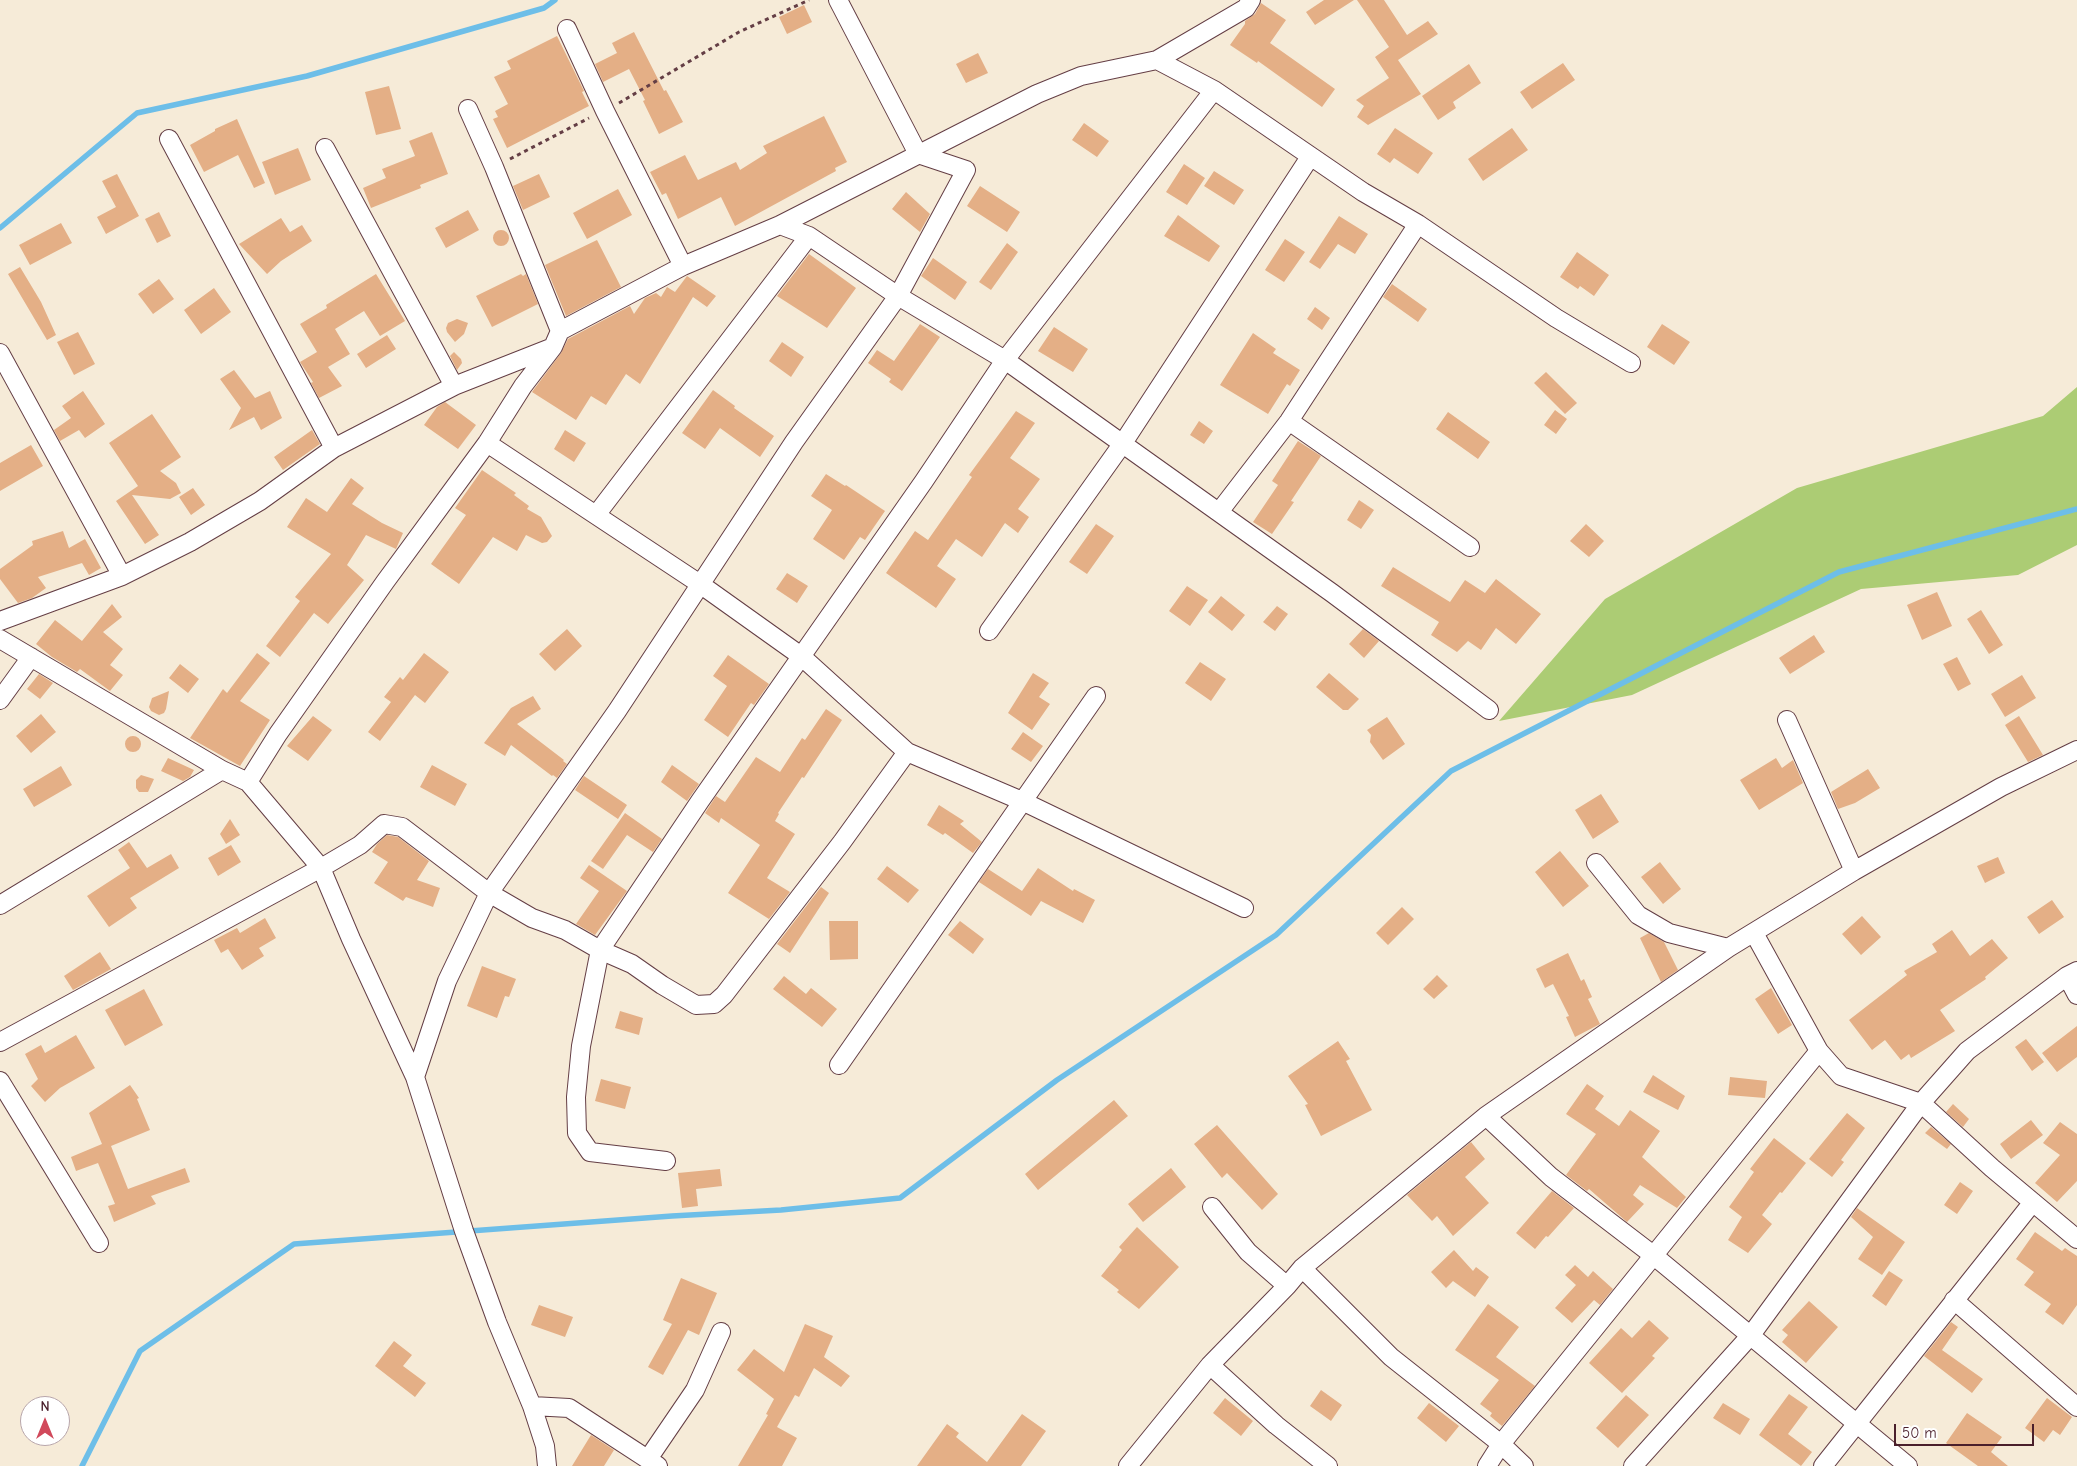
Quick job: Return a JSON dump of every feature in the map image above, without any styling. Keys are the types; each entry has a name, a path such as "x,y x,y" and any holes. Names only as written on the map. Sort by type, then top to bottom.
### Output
{"street":[{"path":"415,1077 447,981 489,893 617,710 794,442 898,296 966,170 918,154 838,0"},
{"path":"0,621 122,576 190,542 260,501 334,448 454,386 556,339 683,266 780,225 1037,94 1081,76 1157,60 1246,8 1251,0"},
{"path":"567,28 605,111 683,266"},
{"path":"1157,60 1214,90 1363,192 1418,224 1556,318 1632,363"},
{"path":"666,1161 590,1152 578,1133 576,1097 581,1046 600,950 1005,360 1214,90"},
{"path":"468,110 494,167 556,339"},
{"path":"169,139 334,448"},
{"path":"325,148 454,386"},
{"path":"989,631 1123,443 1310,157"},
{"path":"1219,512 1289,420 1418,224"},
{"path":"780,225 809,236 898,296 1005,360 1332,593 1488,710"},
{"path":"596,515 809,236"},
{"path":"248,782 301,702 487,443 523,386 556,339"},
{"path":"0,354 122,576"},
{"path":"1289,420 1470,547"},
{"path":"487,443 700,584 801,656 907,752 1022,800 1244,908"},
{"path":"0,640 222,770 248,782 321,868 415,1077 464,1231 532,1406 545,1446 546,1466"},
{"path":"0,700 31,657"},
{"path":"839,1065 1096,696"},
{"path":"1786,720 1854,871"},
{"path":"1128,1466 1210,1365 1287,1286 1302,1268 1486,1116 1728,948 1854,871 2001,786 2077,750"},
{"path":"0,1042 360,846 384,824 402,826 489,893 532,918 565,930 600,950 632,964 696,1005 714,1004 724,995 842,842 907,752"},
{"path":"0,905 222,770"},
{"path":"1596,864 1638,915 1669,933 1728,948"},
{"path":"1754,933 1819,1051 1841,1076 1921,1103 1992,1168 2077,1239"},
{"path":"1634,1466 1751,1335 1921,1103 1967,1051 2072,974 2077,995"},
{"path":"1487,1466 1501,1444 1819,1051"},
{"path":"0,1081 99,1243"},
{"path":"1486,1116 1550,1177 1653,1255 1908,1466"},
{"path":"1823,1466 2033,1202"},
{"path":"1212,1207 1248,1252 1287,1286"},
{"path":"1302,1268 1391,1357 1501,1444 1524,1466"},
{"path":"1954,1300 2077,1407"},
{"path":"532,1406 569,1408 653,1462 694,1390 721,1332"},
{"path":"1210,1365 1322,1464"}],"path":[{"path":"494,167 605,111 739,32 809,0"}],"green space":[{"path":"2077,387 2077,545 2018,575 1861,589 1632,695 1499,721 1605,599 1797,488 2043,416"}],"building":[{"path":"1324,0 1354,0 1315,25 1306,12"},
{"path":"1357,0 1384,0 1407,35 1428,21 1438,34 1398,60 1421,94 1368,125 1357,117 1364,106 1356,100 1389,78 1375,57 1389,47"},
{"path":"1261,3 1286,20 1270,43 1335,89 1322,107 1258,61 1257,63 1230,45 1245,24 1245,21 1255,14"},
{"path":"804,5 812,22 787,34 779,17"},
{"path":"634,32 664,91 666,90 683,122 659,134 643,101 645,100 629,69 603,82 595,64 617,53 612,43"},
{"path":"557,36 584,91 582,92 589,106 507,148 493,119 498,117 495,111 508,104 494,77 511,69 507,61"},
{"path":"978,53 988,73 966,83 956,64"},
{"path":"1563,63 1575,80 1532,109 1520,92"},
{"path":"1469,64 1481,83 1453,102 1456,108 1438,120 1422,96"},
{"path":"389,86 401,129 376,135 365,92"},
{"path":"824,116 847,162 835,168 836,171 735,226 721,197 678,219 666,193 662,195 650,172 685,155 698,180 736,162 740,170 767,153 763,146"},
{"path":"237,119 265,183 254,188 238,155 204,172 190,145 215,131 215,129"},
{"path":"1084,123 1109,141 1097,157 1072,140"},
{"path":"1395,128 1433,153 1418,174 1394,158 1390,163 1377,154"},
{"path":"1512,128 1528,150 1483,181 1468,159"},
{"path":"432,132 448,174 420,185 421,188 371,208 363,188 386,178 382,169 415,156 409,141"},
{"path":"298,148 311,180 275,195 262,162"},
{"path":"1184,164 1205,178 1187,205 1166,192"},
{"path":"1214,171 1244,190 1234,205 1204,186"},
{"path":"117,174 139,216 106,234 97,217 116,207 102,181"},
{"path":"539,174 550,197 523,210 513,186"},
{"path":"980,186 1020,212 1007,232 967,206"},
{"path":"618,189 632,215 587,239 573,213"},
{"path":"906,192 930,214 920,232 892,209"},
{"path":"468,210 479,230 446,248 435,228"},
{"path":"159,212 171,236 157,243 145,219"},
{"path":"1178,215 1220,246 1209,262 1164,236"},
{"path":"1339,216 1368,234 1355,254 1338,244 1320,269 1309,262"},
{"path":"281,218 290,232 302,225 312,241 281,261 267,274 239,244"},
{"path":"61,223 72,243 30,265 19,245"},
{"path":"501,230 507,232 509,238 507,244 501,246 495,244 493,238 495,232"},
{"path":"1285,239 1305,252 1284,282 1265,270"},
{"path":"597,240 621,287 566,316 545,265"},
{"path":"1007,243 1018,252 991,290 979,282"},
{"path":"1577,252 1609,275 1594,296 1580,286 1578,289 1560,277"},
{"path":"809,254 856,288 827,328 777,296"},
{"path":"933,258 967,282 955,300 921,276"},
{"path":"20,267 41,302 56,335 47,340 8,274"},
{"path":"376,274 405,321 380,336 364,311 335,329 350,354 328,367 342,386 319,398 311,383 313,382 300,362 317,352 300,324 327,308 326,305"},
{"path":"521,274 523,276 526,274 538,304 492,327 476,296"},
{"path":"687,276 716,296 707,307 693,297 640,384 626,374 606,405 591,396 576,420 532,392 561,353 568,339 630,306 634,314 645,298 656,293 661,297 667,287 675,292"},
{"path":"159,279 174,299 153,314 138,294"},
{"path":"1392,284 1427,309 1418,322 1383,297"},
{"path":"214,288 231,312 201,334 184,310"},
{"path":"1315,307 1330,318 1322,330 1307,319"},
{"path":"457,319 468,323 464,334 455,342 446,328 448,323"},
{"path":"920,324 940,337 902,391 889,382 891,379 868,363 877,350 894,361"},
{"path":"1662,324 1690,342 1674,365 1647,347"},
{"path":"1054,327 1088,349 1073,372 1038,351"},
{"path":"78,332 95,364 74,375 57,342"},
{"path":"1253,333 1276,349 1273,353 1300,370 1290,386 1287,384 1268,414 1220,385"},
{"path":"387,335 396,349 366,368 357,354"},
{"path":"782,342 804,357 791,377 769,361"},
{"path":"454,352 461,359 462,363 457,370 450,356"},
{"path":"234,370 255,398 270,391 282,418 261,430 254,417 229,430 241,408 220,379"},
{"path":"1546,372 1577,403 1565,414 1534,383"},
{"path":"713,390 735,406 734,408 774,436 760,457 720,428 705,449 682,433"},
{"path":"83,391 105,424 85,438 79,430 60,441 54,430 71,418 62,406"},
{"path":"445,402 476,425 458,449 424,425 437,407"},
{"path":"1555,410 1567,419 1556,434 1544,425"},
{"path":"1016,411 1035,423 1010,458 1040,479 1018,509 1029,517 1018,533 1005,523 982,557 956,539 937,566 956,579 936,608 886,573 915,531 928,540 972,477 969,475"},
{"path":"1448,412 1490,442 1478,459 1436,429"},
{"path":"152,414 181,457 160,471 176,483 181,493 170,499 132,495 159,535 145,544 116,501 138,486 109,443"},
{"path":"1199,421 1213,431 1204,444 1190,435"},
{"path":"312,430 320,444 283,470 274,457"},
{"path":"565,430 586,443 574,462 554,449"},
{"path":"1298,441 1321,456 1291,501 1294,502 1272,534 1253,522 1278,485 1272,481"},
{"path":"31,445 43,466 0,491 0,463"},
{"path":"482,470 516,493 514,495 529,506 527,509 541,517 552,536 547,542 542,543 526,535 517,551 493,537 459,584 431,564 466,515 455,508"},
{"path":"826,474 885,511 865,540 860,537 844,560 813,539 832,510 811,496"},
{"path":"351,478 364,488 352,504 382,523 403,533 396,549 366,535 347,565 364,580 328,624 314,613 280,657 266,646 300,601 295,597 331,554 287,527 306,498 327,512"},
{"path":"193,488 205,505 191,515 179,497"},
{"path":"1359,500 1374,510 1361,529 1347,520"},
{"path":"1096,524 1114,536 1087,574 1069,562"},
{"path":"1586,524 1604,541 1589,557 1570,541"},
{"path":"63,531 69,548 85,539 101,568 89,575 82,563 38,577 46,588 32,598 18,603 0,579 0,569 33,545 32,541"},
{"path":"1393,567 1450,602 1465,580 1485,593 1496,579 1541,614 1516,644 1496,628 1481,650 1468,641 1457,652 1431,635 1439,622 1381,586"},
{"path":"787,573 808,586 797,603 776,589"},
{"path":"1187,586 1208,600 1190,626 1169,611"},
{"path":"1937,592 1952,626 1922,640 1907,605"},
{"path":"1221,596 1245,615 1232,631 1208,612"},
{"path":"112,604 122,617 103,632 123,649 110,665 123,675 110,691 80,669 77,672 52,657 36,644 55,620 82,641"},
{"path":"1277,606 1288,614 1275,631 1263,622"},
{"path":"1981,610 2003,645 1989,654 1967,619"},
{"path":"567,629 582,646 555,671 539,654"},
{"path":"1363,629 1379,641 1364,658 1349,644"},
{"path":"1814,635 1825,652 1790,674 1779,658"},
{"path":"257,653 270,663 240,701 270,720 240,766 190,738 223,689 227,693"},
{"path":"424,653 449,672 425,703 415,695 380,741 368,732 391,702 384,697 400,677 403,680"},
{"path":"728,655 769,684 754,705 751,703 728,737 704,720 727,686 713,676"},
{"path":"1957,657 1971,684 1958,691 1943,664"},
{"path":"1200,662 1226,679 1211,701 1185,683"},
{"path":"180,664 199,679 188,693 169,678"},
{"path":"1033,673 1049,683 1039,697 1050,704 1032,730 1008,713"},
{"path":"1329,673 1359,699 1348,710 1343,710 1316,687"},
{"path":"39,674 53,683 40,699 27,689"},
{"path":"2022,675 2036,698 2005,717 1991,694"},
{"path":"169,691 164,713 159,715 151,711 149,707 152,698"},
{"path":"533,696 541,709 517,724 567,764 557,778 511,745 505,756 484,743 511,708"},
{"path":"826,709 842,720 804,778 802,777 778,813 775,821 795,834 767,878 790,892 769,919 728,893 760,845 721,818 719,823 705,813 716,796 725,802 756,757 780,772 802,738 805,740"},
{"path":"41,714 56,732 31,753 16,736"},
{"path":"313,716 332,730 308,761 287,746"},
{"path":"2019,716 2043,755 2028,762 2005,725"},
{"path":"1387,717 1405,744 1383,760 1370,742 1371,735 1367,730"},
{"path":"1023,732 1043,746 1031,762 1011,749"},
{"path":"130,736 136,736 141,741 139,750 130,752 125,747 125,741"},
{"path":"168,758 194,770 190,777 183,781 161,771"},
{"path":"1776,758 1782,768 1793,760 1803,783 1759,810 1740,780"},
{"path":"432,765 467,784 455,806 420,787"},
{"path":"672,765 699,784 687,801 661,782"},
{"path":"61,766 72,785 34,807 23,789"},
{"path":"1868,769 1880,788 1855,803 1838,809 1831,792"},
{"path":"141,775 154,779 148,792 139,792 136,788 136,780"},
{"path":"584,776 627,805 618,819 575,790"},
{"path":"1601,794 1619,822 1593,839 1575,810"},
{"path":"939,805 964,821 960,824 982,842 973,853 945,833 943,835 927,825"},
{"path":"625,813 662,839 653,852 627,835 603,869 591,861"},
{"path":"230,819 240,835 226,844 220,834"},
{"path":"387,835 398,837 429,861 417,880 440,888 433,907 406,897 403,901 374,883 388,862 372,852 377,844"},
{"path":"129,842 147,868 171,854 179,868 130,898 137,908 109,927 87,896 130,868 118,850"},
{"path":"231,845 241,862 218,876 208,858"},
{"path":"1560,851 1589,886 1563,907 1535,872"},
{"path":"1998,857 2005,873 1985,883 1977,866"},
{"path":"1660,862 1681,889 1663,904 1641,877"},
{"path":"589,865 627,891 595,935 576,924 599,891 580,878"},
{"path":"887,866 919,890 908,903 877,879"},
{"path":"1038,868 1073,891 1074,889 1095,900 1083,923 1041,901 1031,916 979,882 988,869 1022,891"},
{"path":"821,887 829,893 790,953 777,944"},
{"path":"2052,900 2064,917 2039,934 2027,917"},
{"path":"1402,907 1414,919 1388,945 1376,933"},
{"path":"1862,916 1881,937 1861,955 1842,934"},
{"path":"265,918 276,938 259,948 264,956 242,970 228,949 221,953 214,940 237,928 240,933"},
{"path":"829,921 858,921 858,959 830,960"},
{"path":"960,921 984,939 973,954 948,935"},
{"path":"1952,930 1970,956 1992,939 2008,958 1985,977 1986,979 1940,1010 1955,1031 1911,1058 1909,1054 1901,1060 1885,1040 1872,1050 1849,1020 1907,975 1904,971 1937,952 1932,944"},
{"path":"1649,933 1664,942 1678,970 1661,982 1640,938"},
{"path":"100,952 111,969 73,990 64,976"},
{"path":"1568,953 1581,981 1584,979 1592,997 1588,999 1600,1024 1575,1037 1566,1017 1569,1016 1553,984 1545,988 1536,969"},
{"path":"482,966 516,979 509,997 505,996 497,1018 467,1006"},
{"path":"1437,975 1448,986 1434,999 1423,989"},
{"path":"784,976 806,994 811,988 837,1009 822,1027 773,989"},
{"path":"1771,988 1792,1025 1778,1034 1755,999"},
{"path":"144,989 163,1025 125,1046 105,1010"},
{"path":"620,1011 643,1018 639,1035 615,1028"},
{"path":"2077,1026 2077,1057 2057,1072 2042,1053"},
{"path":"76,1035 95,1068 60,1088 45,1102 31,1086 38,1079 25,1054 41,1045 45,1053"},
{"path":"2026,1039 2044,1062 2032,1071 2015,1047"},
{"path":"1338,1041 1350,1059 1346,1061 1372,1110 1321,1136 1305,1105 1308,1104 1288,1076"},
{"path":"1653,1075 1685,1096 1678,1110 1643,1092"},
{"path":"1730,1077 1767,1081 1765,1098 1728,1095"},
{"path":"601,1079 631,1087 625,1109 595,1101"},
{"path":"1587,1084 1604,1096 1595,1109 1619,1126 1630,1110 1660,1131 1642,1157 1686,1197 1677,1208 1640,1185 1633,1195 1644,1204 1627,1222 1589,1189 1587,1191 1566,1175 1596,1134 1566,1114"},
{"path":"130,1085 139,1098 137,1099 150,1130 111,1146 128,1189 185,1168 190,1182 151,1196 156,1204 114,1222 108,1206 115,1204 98,1163 76,1171 71,1157 102,1144 89,1113"},
{"path":"1114,1100 1128,1116 1038,1190 1025,1174"},
{"path":"1953,1104 1969,1119 1963,1127 1946,1112"},
{"path":"1847,1113 1865,1128 1841,1160 1844,1162 1832,1177 1809,1159"},
{"path":"2031,1120 2043,1135 2011,1159 2000,1144"},
{"path":"2060,1122 2077,1134 2077,1181 2057,1202 2035,1183 2060,1155 2043,1143"},
{"path":"1217,1125 1278,1194 1262,1210 1227,1173 1222,1178 1194,1144"},
{"path":"1931,1127 1951,1144 1947,1149 1925,1133"},
{"path":"1774,1138 1806,1163 1762,1215 1772,1224 1748,1253 1728,1240 1742,1217 1729,1207 1754,1172 1750,1169"},
{"path":"1471,1142 1485,1159 1465,1177 1489,1203 1453,1236 1437,1216 1432,1221 1407,1195"},
{"path":"1171,1168 1186,1187 1143,1222 1128,1204"},
{"path":"720,1169 722,1186 696,1189 698,1206 682,1208 678,1173"},
{"path":"1960,1182 1973,1191 1957,1214 1944,1205"},
{"path":"1552,1191 1574,1208 1535,1249 1516,1233"},
{"path":"1857,1208 1905,1242 1882,1275 1858,1259 1873,1237 1851,1217"},
{"path":"1137,1227 1179,1267 1139,1309 1117,1292 1119,1290 1101,1276 1122,1250 1119,1247"},
{"path":"2035,1232 2062,1251 2065,1248 2077,1256 2077,1305 2063,1325 2045,1312 2051,1304 2024,1285 2034,1272 2016,1259"},
{"path":"1454,1250 1473,1271 1476,1267 1489,1277 1475,1297 1453,1281 1446,1288 1431,1272"},
{"path":"1575,1265 1588,1277 1593,1271 1613,1289 1600,1305 1594,1300 1572,1323 1555,1308 1576,1285 1565,1275"},
{"path":"1889,1271 1903,1280 1886,1306 1872,1296"},
{"path":"681,1278 717,1293 699,1335 688,1330 663,1375 648,1367 672,1324 663,1320"},
{"path":"1809,1301 1838,1327 1806,1363 1782,1342 1788,1335 1782,1330"},
{"path":"1488,1304 1519,1327 1496,1357 1535,1386 1502,1426 1490,1416 1492,1413 1480,1404 1499,1380 1455,1350"},
{"path":"539,1305 573,1317 565,1337 531,1325"},
{"path":"1649,1320 1669,1338 1652,1356 1655,1358 1622,1393 1589,1363 1621,1328 1632,1338"},
{"path":"1951,1322 1958,1327 1942,1350 1983,1379 1972,1393 1924,1356"},
{"path":"805,1324 833,1336 824,1357 850,1376 841,1387 814,1368 799,1397 795,1395 777,1427 797,1438 782,1466 738,1466 768,1415 766,1414 774,1399 737,1370 754,1349 784,1372"},
{"path":"394,1341 412,1355 403,1366 426,1383 415,1397 375,1366"},
{"path":"1321,1390 1342,1405 1331,1421 1310,1406"},
{"path":"1789,1394 1808,1407 1788,1434 1812,1452 1801,1466 1759,1435"},
{"path":"1626,1395 1649,1415 1618,1448 1596,1428"},
{"path":"1225,1398 1253,1421 1241,1436 1213,1413"},
{"path":"2047,1398 2072,1417 2060,1435 2053,1430 2044,1442 2025,1428"},
{"path":"1429,1403 1459,1426 1446,1442 1417,1418"},
{"path":"1723,1403 1750,1419 1740,1435 1713,1418"},
{"path":"1967,1413 2002,1437 1991,1452 2008,1466 1978,1466 1946,1443"},
{"path":"1022,1414 1046,1431 1021,1466 917,1466 947,1424 959,1433 956,1437 987,1462"},
{"path":"591,1435 614,1450 604,1466 572,1466"}],"waterway":[{"path":"0,228 137,113 307,76 544,8 555,0"},
{"path":"82,1466 140,1351 294,1244 672,1216 781,1210 900,1198 1057,1080 1276,935 1451,771 1839,572 2077,509"}]}
